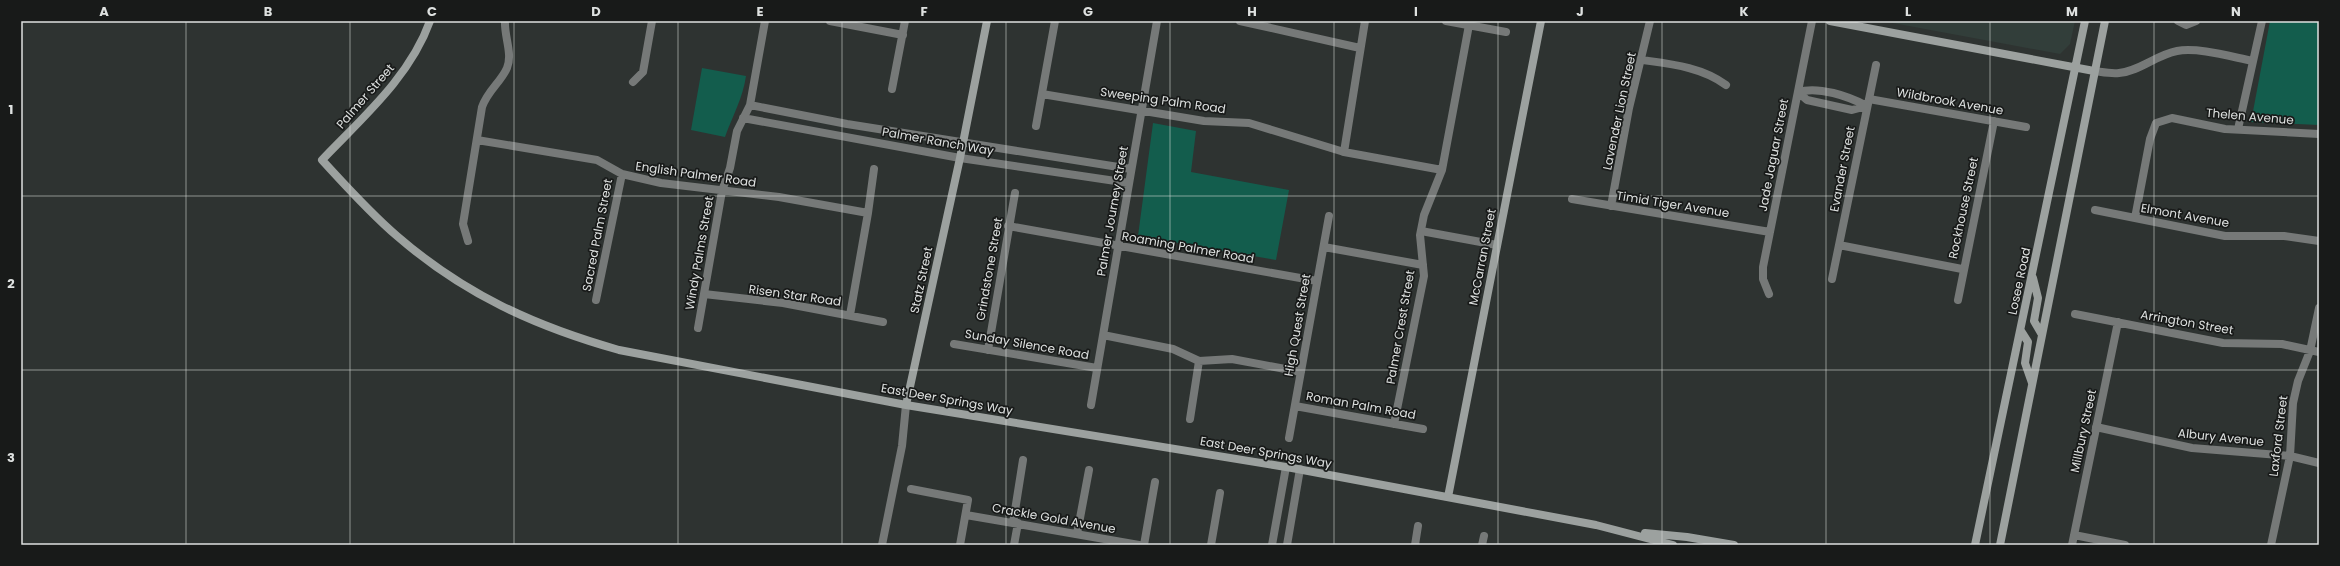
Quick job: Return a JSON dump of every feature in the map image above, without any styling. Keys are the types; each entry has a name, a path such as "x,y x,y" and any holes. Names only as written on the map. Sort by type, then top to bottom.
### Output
{"street":[{"name":"Palmer Street","path":"322,160 390,89 413,57 430,21"},
{"path":"468,241 463,224 482,107 487,94 507,68 509,58 505,21"},
{"path":"633,82 643,72 652,21"},
{"name":"Windy Palms Street","path":"698,328 722,191 730,168 737,131 750,105 765,21"},
{"path":"830,21 903,35"},
{"path":"892,89 905,21"},
{"name":"Statz Street","path":"882,545 902,446 906,405 960,158 987,21"},
{"path":"1036,126 1055,21"},
{"name":"Palmer Journey Street","path":"1090,405 1157,21"},
{"path":"1240,21 1266,23 1360,48"},
{"path":"1344,152 1365,21"},
{"path":"1446,21 1506,32"},
{"name":"McCarran Street","path":"1448,497 1541,21"},
{"name":"Lavender Lion Street","path":"1611,206 1629,108 1642,60 1650,21"},
{"name":"Jade Jaguar Street","path":"1769,294 1763,280 1763,267 1812,21"},
{"path":"1830,21 2118,74 2137,69 2161,56 2178,51 2201,52 2253,61"},
{"name":"Losee Road","path":"1975,545 2033,275 2085,21"},
{"path":"2000,545 2041,334 2105,21"},
{"path":"2178,21 2186,25 2196,21"},
{"path":"2238,129 2262,21"},
{"name":"Palmer Crest Street","path":"1394,424 1424,276 1421,231 1426,208 1442,170 1469,25"},
{"path":"1642,60 1700,70 1726,85"},
{"name":"Evander Street","path":"1832,278 1876,65"},
{"name":"Wildbrook Avenue","path":"1798,92 1807,100 1852,110 1868,102 2026,127"},
{"name":"Sweeping Palm Road","path":"1042,94 1204,121 1249,123 1344,152 1442,170"},
{"name":"Palmer Ranch Way","path":"750,105 963,143 1131,169"},
{"name":"Palmer Ranch Way","path":"743,118 960,158 1129,183"},
{"name":"Thelen Avenue","path":"2135,218 2150,139 2156,123 2172,118 2238,129 2319,134"},
{"name":"Rockhouse Street","path":"1958,300 1962,268 1994,121"},
{"name":"English Palmer Road","path":"477,140 597,160 622,174 661,183 722,191 778,196 868,213"},
{"name":"East Deer Springs Way","path":"322,160 396,235 428,262 461,284 533,322 573,337 619,350 906,405 1300,469 1624,531 1674,545"},
{"path":"850,316 874,169"},
{"name":"Sacred Palm Street","path":"596,300 622,174"},
{"name":"Grindstone Street","path":"988,350 1008,226 1015,193"},
{"name":"Timid Tiger Avenue","path":"1572,199 1770,232"},
{"name":"Elmont Avenue","path":"2095,210 2225,236 2284,236 2319,242"},
{"name":"High Quest Street","path":"1289,438 1329,216"},
{"name":"Roaming Palmer Road","path":"1008,226 1317,282"},
{"path":"1421,231 1497,245"},
{"path":"1839,245 1962,268"},
{"path":"1324,247 1423,265"},
{"path":"2033,275 2038,298 2034,321 2041,334"},
{"name":"Risen Star Road","path":"704,294 783,303 883,322"},
{"name":"Laxford Street","path":"2271,545 2290,456 2293,403 2298,381 2310,350 2319,308"},
{"name":"Arrington Street","path":"2076,314 2223,343 2282,344 2319,352"},
{"name":"Millbury Street","path":"2072,545 2118,322"},
{"path":"2021,331 2028,342 2025,363 2032,384"},
{"path":"1103,335 1173,349 1199,361 1232,359 1301,372"},
{"name":"Sunday Silence Road","path":"954,344 1097,368"},
{"path":"1190,419 1199,361"},
{"name":"Roman Palm Road","path":"1295,406 1423,429"},
{"name":"Albury Avenue","path":"2096,427 2192,448 2290,456 2319,463"},
{"path":"1014,545 1015,523 1024,460"},
{"path":"1272,545 1286,467"},
{"path":"1287,545 1300,469"},
{"path":"1077,534 1089,470"},
{"path":"1144,545 1155,482"},
{"path":"911,489 968,500 960,545"},
{"path":"1210,545 1220,493"},
{"name":"Crackle Gold Avenue","path":"966,515 1139,545"},
{"path":"1415,545 1418,526"},
{"name":"East Deer Springs Way","path":"1624,531 1687,537 1734,545"},
{"path":"2074,535 2125,545"},
{"path":"1482,545 1484,536"}],"shaded area":[{"path":"1882,21 2075,21 2070,44 2060,54"}],"green space":[{"path":"2270,21 2319,21 2319,125 2251,122"},
{"path":"702,68 746,76 740,100 725,137 691,130"},
{"path":"1153,123 1196,131 1191,172 1289,190 1276,260 1138,236"}]}
